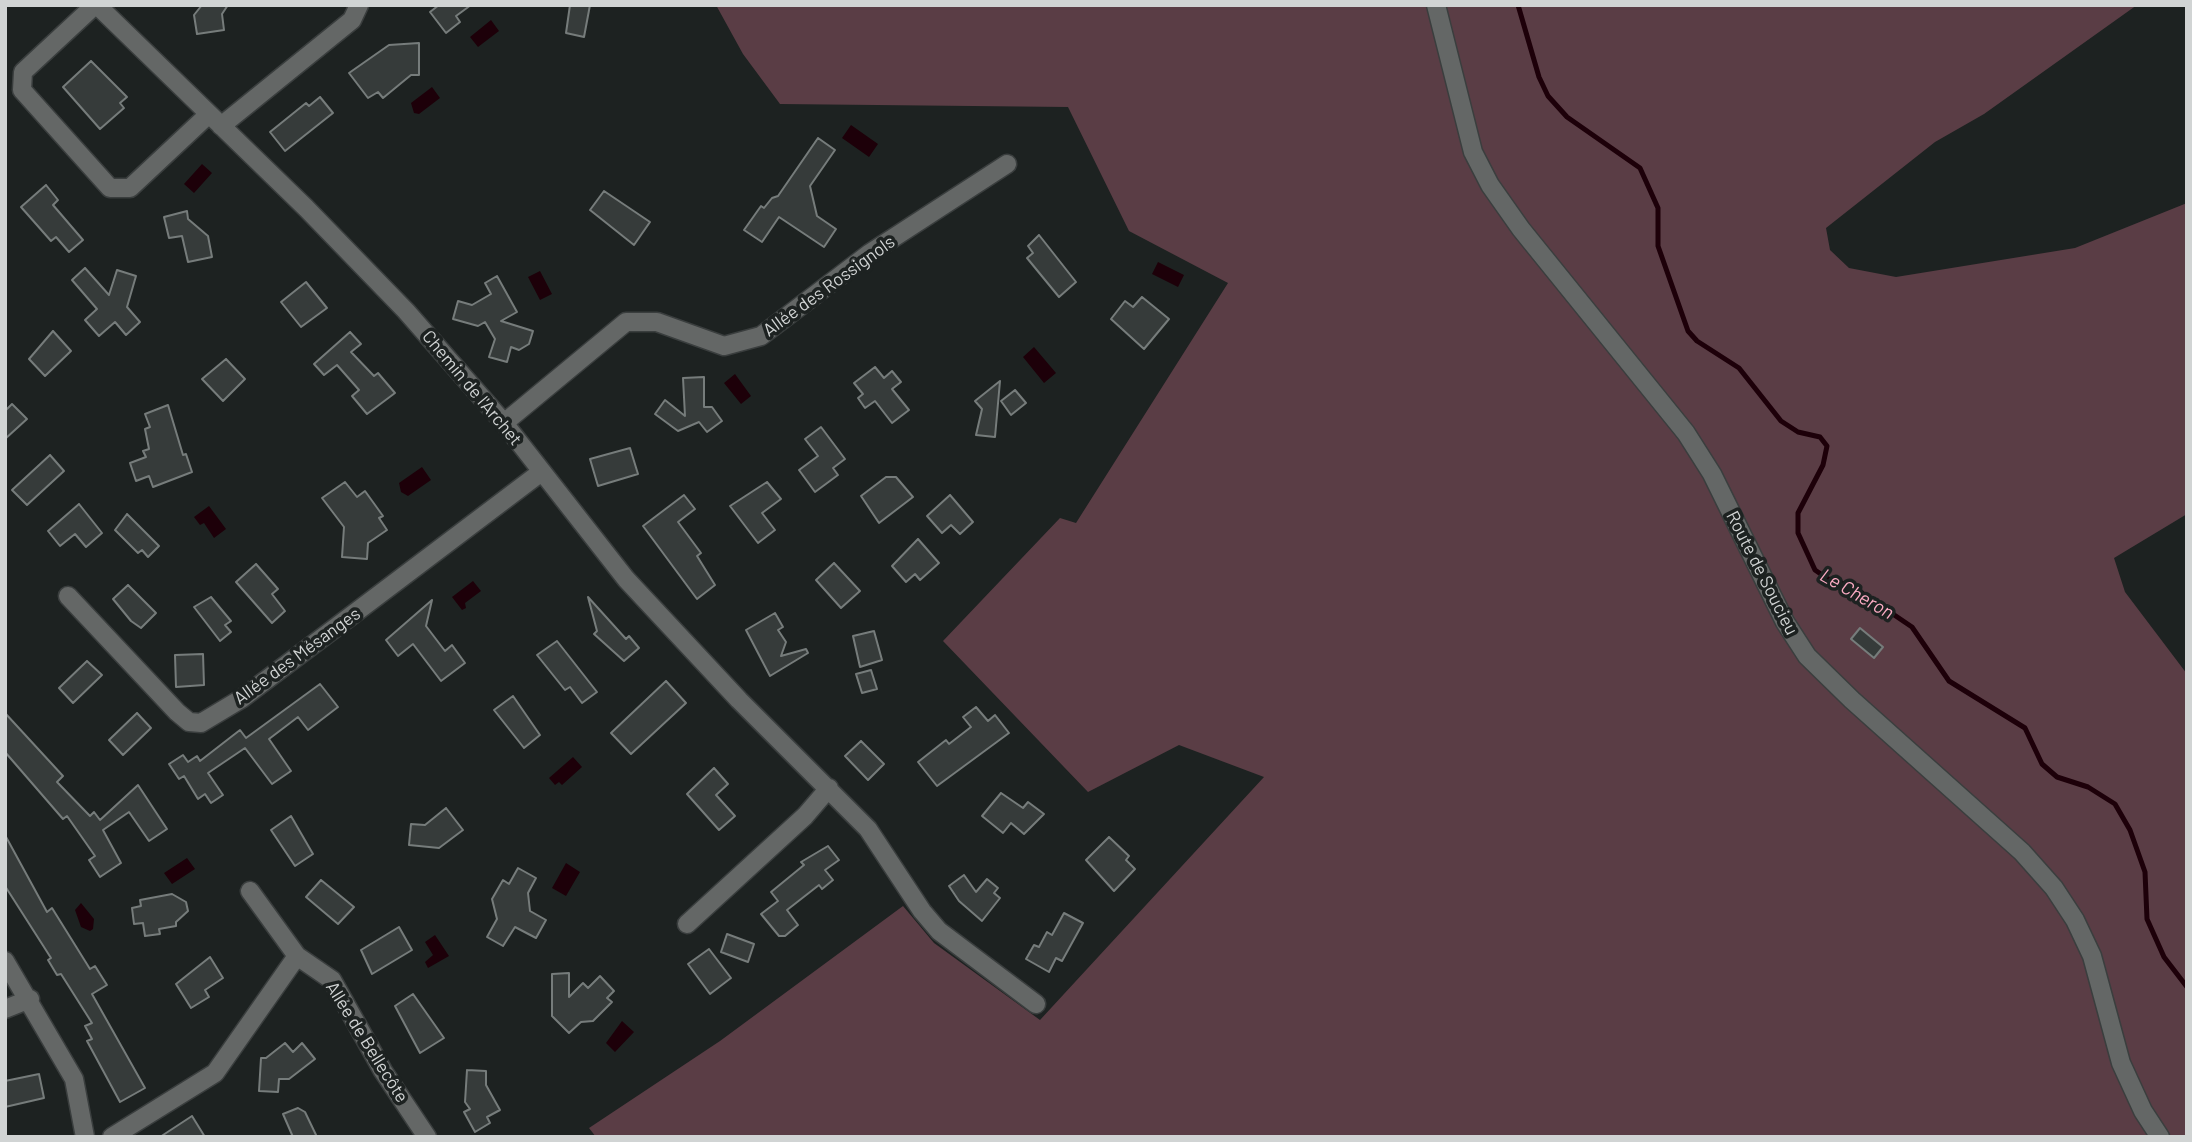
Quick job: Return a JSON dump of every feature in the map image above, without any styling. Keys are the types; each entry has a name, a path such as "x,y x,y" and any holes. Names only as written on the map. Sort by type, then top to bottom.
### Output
{"street":[{"name":"Chemin de l'Archet","path":"96,5 406,311 504,423 540,473 626,579 739,700 868,829 922,911 939,931 1036,1004"},
{"path":"96,5 23,72 22,90 110,188 130,188 215,120 352,20 359,5"},
{"name":"Route de Soucieu","path":"1436,5 1473,152 1490,185 1521,229 1686,433 1712,474 1785,622 1807,656 1852,701 2022,852 2054,888 2075,920 2092,956 2121,1063 2143,1111 2160,1137"},
{"name":"Allée des Rossignols","path":"504,423 626,322 657,322 724,346 761,336 870,253 1007,164"},
{"name":"Allée des Mésanges","path":"68,596 177,712 190,722 201,723 241,699 540,473"},
{"path":"687,924 805,816 829,788"},
{"name":"Allée de Bellecôte","path":"250,891 297,956 332,980 383,1071 427,1137"},
{"path":"112,1137 215,1073 297,956"},
{"path":"5,961 30,999 74,1079 85,1137"},
{"path":"5,1009 30,999"}],"shaded area":[{"path":"716,5 2137,5 1984,114 1935,142 1826,228 1830,250 1849,268 1896,277 2075,248 2187,203 2187,514 2114,558 2125,592 2187,674 2187,1137 596,1137 589,1128 720,1041 903,906 934,943 1040,1020 1264,777 1179,745 1088,792 943,641 1060,518 1076,523 1228,283 1129,231 1068,107 780,104 743,54"},
{"path":"491,20 499,31 478,47 470,37"},
{"path":"432,87 440,98 419,114 414,113 411,103"},
{"path":"851,125 878,144 869,157 842,138"},
{"path":"202,164 212,173 194,193 184,184"},
{"path":"1158,262 1184,275 1178,287 1152,274"},
{"path":"540,271 552,294 540,300 528,277"},
{"path":"1034,347 1056,373 1044,383 1023,357"},
{"path":"735,374 751,396 741,404 724,383"},
{"path":"422,467 431,480 408,496 401,492 399,483"},
{"path":"209,506 226,529 214,538 204,523 200,525 194,517"},
{"path":"473,581 481,591 465,603 466,608 462,610 452,597"},
{"path":"573,757 582,767 562,785 559,782 555,785 549,778"},
{"path":"187,858 195,869 172,884 164,873"},
{"path":"566,863 580,872 566,896 552,888"},
{"path":"81,903 94,919 93,929 90,931 81,927 75,910"},
{"path":"435,935 449,956 428,968 425,962 433,955 425,942"},
{"path":"622,1021 634,1032 615,1052 606,1043"}],"building":[{"path":"202,5 228,5 222,14 224,30 197,34 194,15"},
{"path":"439,5 471,5 456,16 460,22 446,33 430,12"},
{"path":"570,5 590,5 584,37 566,33"},
{"path":"419,43 419,75 411,75 383,98 378,92 368,98 349,73 389,45"},
{"path":"91,61 127,97 120,103 124,108 100,129 63,87"},
{"path":"320,97 333,113 285,151 270,132 306,103 309,106"},
{"path":"818,138 835,150 810,186 817,216 836,229 824,247 779,217 762,242 744,230 761,206 764,208 772,198 778,196"},
{"path":"46,185 58,200 53,205 83,240 69,252 56,237 51,241 21,207"},
{"path":"604,191 650,222 634,245 590,210"},
{"path":"187,211 188,219 208,236 212,257 188,262 182,236 169,238 164,217"},
{"path":"1039,235 1076,282 1059,297 1027,258 1033,253 1028,246"},
{"path":"85,268 109,295 117,270 136,276 127,307 140,322 126,335 115,322 99,336 85,320 97,309 72,280"},
{"path":"497,276 517,312 501,321 533,331 529,344 519,350 511,347 507,362 489,357 495,339 485,322 478,326 453,319 458,301 472,305 491,294 485,283"},
{"path":"306,282 327,308 301,327 281,302"},
{"path":"1142,297 1169,319 1144,349 1111,319 1125,301 1133,307"},
{"path":"53,331 71,351 45,376 29,359"},
{"path":"350,332 361,344 351,352 374,376 378,373 395,393 367,414 352,396 359,390 337,365 324,375 314,364"},
{"path":"226,359 245,379 223,401 202,379"},
{"path":"875,367 884,378 892,371 901,382 892,389 909,410 892,423 875,401 865,408 858,398 863,394 854,383"},
{"path":"704,377 704,407 712,407 722,421 707,432 699,422 678,431 655,414 665,400 685,416 683,378"},
{"path":"1000,381 995,437 976,435 982,409 975,401"},
{"path":"1015,390 1026,403 1011,415 1001,401"},
{"path":"12,404 27,419 5,439 5,411"},
{"path":"168,405 183,455 186,454 192,472 153,487 149,476 136,481 130,463 146,457 143,451 149,449 145,429 150,427 145,414"},
{"path":"821,427 845,459 833,468 838,475 815,492 799,470 818,456 805,439"},
{"path":"630,448 638,474 598,486 590,459"},
{"path":"50,455 64,471 27,505 12,490"},
{"path":"886,477 896,477 913,497 879,523 861,496"},
{"path":"345,482 357,497 365,491 383,516 379,518 387,530 368,543 367,559 342,557 344,527 322,498"},
{"path":"767,482 781,499 762,513 775,530 758,543 730,506"},
{"path":"684,495 695,509 678,522 701,553 697,556 715,585 697,599 643,526"},
{"path":"950,495 973,522 960,534 951,525 942,533 927,516"},
{"path":"79,504 102,533 86,547 75,534 60,546 48,531"},
{"path":"127,514 159,546 148,557 142,550 138,553 115,530"},
{"path":"918,539 939,563 920,580 915,574 906,582 892,566"},
{"path":"834,563 860,591 841,608 816,580"},
{"path":"256,564 278,589 272,594 285,611 272,623 236,582"},
{"path":"128,585 156,613 141,628 131,621 113,599"},
{"path":"211,597 231,621 225,625 231,632 220,641 194,607"},
{"path":"588,597 626,639 629,636 639,648 624,661 594,634 597,631"},
{"path":"432,600 426,626 445,651 452,645 465,663 441,681 413,644 398,656 386,640"},
{"path":"775,613 783,627 778,630 786,642 781,656 806,649 808,653 770,676 746,630"},
{"path":"1860,628 1883,647 1874,658 1851,639"},
{"path":"874,631 882,660 860,667 853,636"},
{"path":"557,641 597,692 582,703 570,687 565,690 537,655"},
{"path":"203,654 204,685 176,687 175,655"},
{"path":"87,661 102,675 73,703 59,688"},
{"path":"871,670 877,689 862,693 856,674"},
{"path":"666,681 686,703 631,754 611,733"},
{"path":"320,684 338,707 308,730 298,717 269,739 291,771 272,784 245,748 208,773 223,795 211,803 205,794 198,799 184,776 179,779 169,764 183,755 188,762 197,756 200,761 240,730 246,738"},
{"path":"513,696 540,735 524,748 494,710"},
{"path":"976,707 988,721 995,715 1009,733 937,786 918,762 946,740 949,744 971,727 963,717"},
{"path":"5,713 63,776 57,782 90,816 94,812 100,820 138,785 167,829 149,841 129,812 103,830 121,863 100,877 89,860 95,856 67,816 63,819 5,752"},
{"path":"137,713 151,728 123,755 109,740"},
{"path":"861,741 884,764 868,780 845,756"},
{"path":"714,768 728,784 716,795 735,816 719,830 687,794"},
{"path":"1001,793 1023,808 1028,802 1044,814 1024,834 1011,823 1003,833 982,816"},
{"path":"446,808 463,830 439,848 409,845 411,824 425,825"},
{"path":"291,816 313,854 295,866 271,830"},
{"path":"5,835 47,912 52,908 90,969 95,966 107,985 92,994 145,1088 120,1102 87,1041 92,1039 85,1026 92,1023 61,974 57,975 48,960 51,958 5,886"},
{"path":"1109,837 1129,856 1126,860 1135,869 1114,891 1086,860"},
{"path":"828,846 839,860 825,870 833,880 822,889 819,885 787,910 798,925 785,936 779,936 761,914 778,901 771,892 804,865 801,862"},
{"path":"518,868 536,878 528,893 530,911 546,920 536,938 515,927 503,946 487,937 497,919 492,899 503,880 509,884"},
{"path":"964,875 976,892 987,879 998,888 994,893 1000,898 982,921 959,901 949,886"},
{"path":"321,880 354,907 338,924 306,897"},
{"path":"172,894 186,902 188,911 176,922 176,926 159,929 160,934 145,936 143,923 134,924 132,908 141,906 140,900"},
{"path":"1064,913 1083,923 1062,961 1056,958 1049,972 1026,959 1034,945 1039,947 1047,932 1052,935"},
{"path":"399,927 412,950 372,974 361,950"},
{"path":"727,934 754,944 748,962 721,952"},
{"path":"709,949 731,978 710,994 688,964"},
{"path":"210,957 223,978 205,990 209,997 191,1008 176,984"},
{"path":"569,973 569,997 583,983 588,988 600,976 614,991 607,998 612,1002 593,1021 581,1022 569,1033 552,1016 552,974"},
{"path":"413,994 444,1038 420,1053 395,1006"},
{"path":"285,1043 293,1052 302,1043 315,1059 289,1079 279,1079 278,1092 259,1091 261,1058 266,1058"},
{"path":"467,1070 486,1071 486,1085 500,1110 487,1117 490,1123 475,1132 464,1112 470,1109 465,1102"},
{"path":"39,1074 44,1098 5,1107 5,1081"},
{"path":"298,1108 305,1112 317,1137 293,1137 283,1114"},
{"path":"192,1116 205,1137 160,1137"}],"waterway":[{"name":"Le Cheron","path":"1518,5 1539,77 1548,96 1567,117 1640,168 1658,208 1658,246 1688,331 1697,341 1739,368 1781,421 1798,432 1820,437 1827,446 1823,465 1798,513 1798,533 1815,570 1828,579 1853,587 1912,627 1949,681 2025,728 2042,764 2057,777 2088,787 2115,804 2130,830 2145,872 2147,919 2164,957 2187,987"}]}
